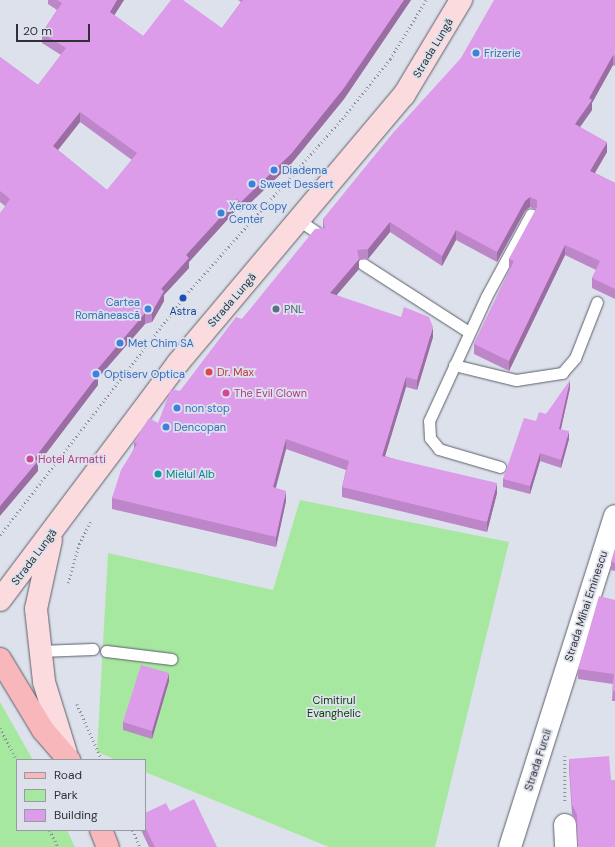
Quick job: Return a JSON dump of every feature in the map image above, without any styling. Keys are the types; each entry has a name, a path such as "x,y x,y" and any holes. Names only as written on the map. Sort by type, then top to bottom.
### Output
{"main road":[{"name":"Strada Lungă","path":"0,600 178,363 300,221 404,95 461,0"},
{"path":"53,530 36,609 39,651 44,682 68,757"},
{"path":"0,659 43,730 68,757"},
{"path":"101,831 108,847"}],"street":[{"name":"Strada Mihai Eminescu","path":"565,674 615,516"},
{"name":"Strada Furcii","path":"510,847 565,674"},
{"path":"565,825 566,847"}],"lane":[{"path":"500,467 439,450 430,438 428,421 469,332 531,214"},
{"path":"300,221 319,234"},
{"path":"363,264 469,332"},
{"path":"454,365 516,380 562,373 575,358 597,302"},
{"path":"39,651 93,649"},
{"path":"106,651 172,659"}],"path":[{"path":"0,535 182,298 342,119 390,59 426,0"},
{"path":"66,588 79,544 93,517"},
{"path":"74,696 102,759"},
{"path":"0,728 16,759"},
{"path":"50,831 58,847"},
{"path":"133,831 140,847"}],"green space":[{"name":"Cimitirul Evanghelic","path":"300,500 509,542 435,847 329,847 146,772 146,759 114,759 97,752 108,553 273,590"},
{"path":"0,702 32,759 16,759 16,831 67,831 75,847 0,847"}],"building":[{"path":"57,0 117,0 110,12 143,36 171,0 183,0 222,28 243,0 404,0 344,88 291,154 241,202 237,199 186,255 189,258 161,289 164,291 152,312 145,313 95,372 98,375 34,459 38,461 0,506 0,213 10,199 0,191 0,57 38,85 66,48 42,33 62,3","holes":["80,112 137,153 107,190 53,146"]},
{"path":"494,0 615,0 615,56 613,55 589,98 592,100 575,124 607,142 590,171 615,183 615,289 592,278 600,261 565,245 509,361 474,344 514,261 509,259 537,207 537,200 530,197 525,201 497,252 456,230 442,256 390,222 368,249 357,250 359,259 330,293 401,317 404,307 429,317 433,327 417,380 406,377 382,456 497,483 487,522 342,487 349,461 286,439 273,487 286,491 276,537 112,498 121,470 137,444 134,442 149,418 158,423 171,389 180,391 236,317 242,319 315,229 325,228 323,219 392,134 461,58"},
{"path":"570,380 559,429 569,431 561,460 540,453 530,486 503,479 524,418 536,421 539,412 546,414"},
{"path":"615,549 615,563 611,562"},
{"path":"599,596 615,600 615,691 612,691 614,674 578,669"},
{"path":"141,665 169,673 152,731 123,722"},
{"path":"609,756 611,780 615,780 615,847 578,847 577,815 572,804 569,759"},
{"path":"194,799 217,847 155,847 146,829 146,813 166,803 170,811"}],"place":[{"name":"Frizerie","path":"476,53"},
{"name":"Diadema","path":"274,170"},
{"name":"Sweet Dessert","path":"252,184"},
{"name":"Xerox Copy Center","path":"221,213"},
{"name":"Astra","path":"183,298"},
{"name":"Cartea Românească","path":"148,309"},
{"name":"PNL","path":"276,309"},
{"name":"Met Chim SA","path":"120,343"},
{"name":"Dr. Max","path":"209,372"},
{"name":"Optiserv Optica","path":"96,374"},
{"name":"The Evil Clown","path":"226,393"},
{"name":"non stop","path":"177,408"},
{"name":"Dencopan","path":"166,427"},
{"name":"Hotel Armatti","path":"30,459"},
{"name":"Mielul Alb","path":"158,474"}]}
